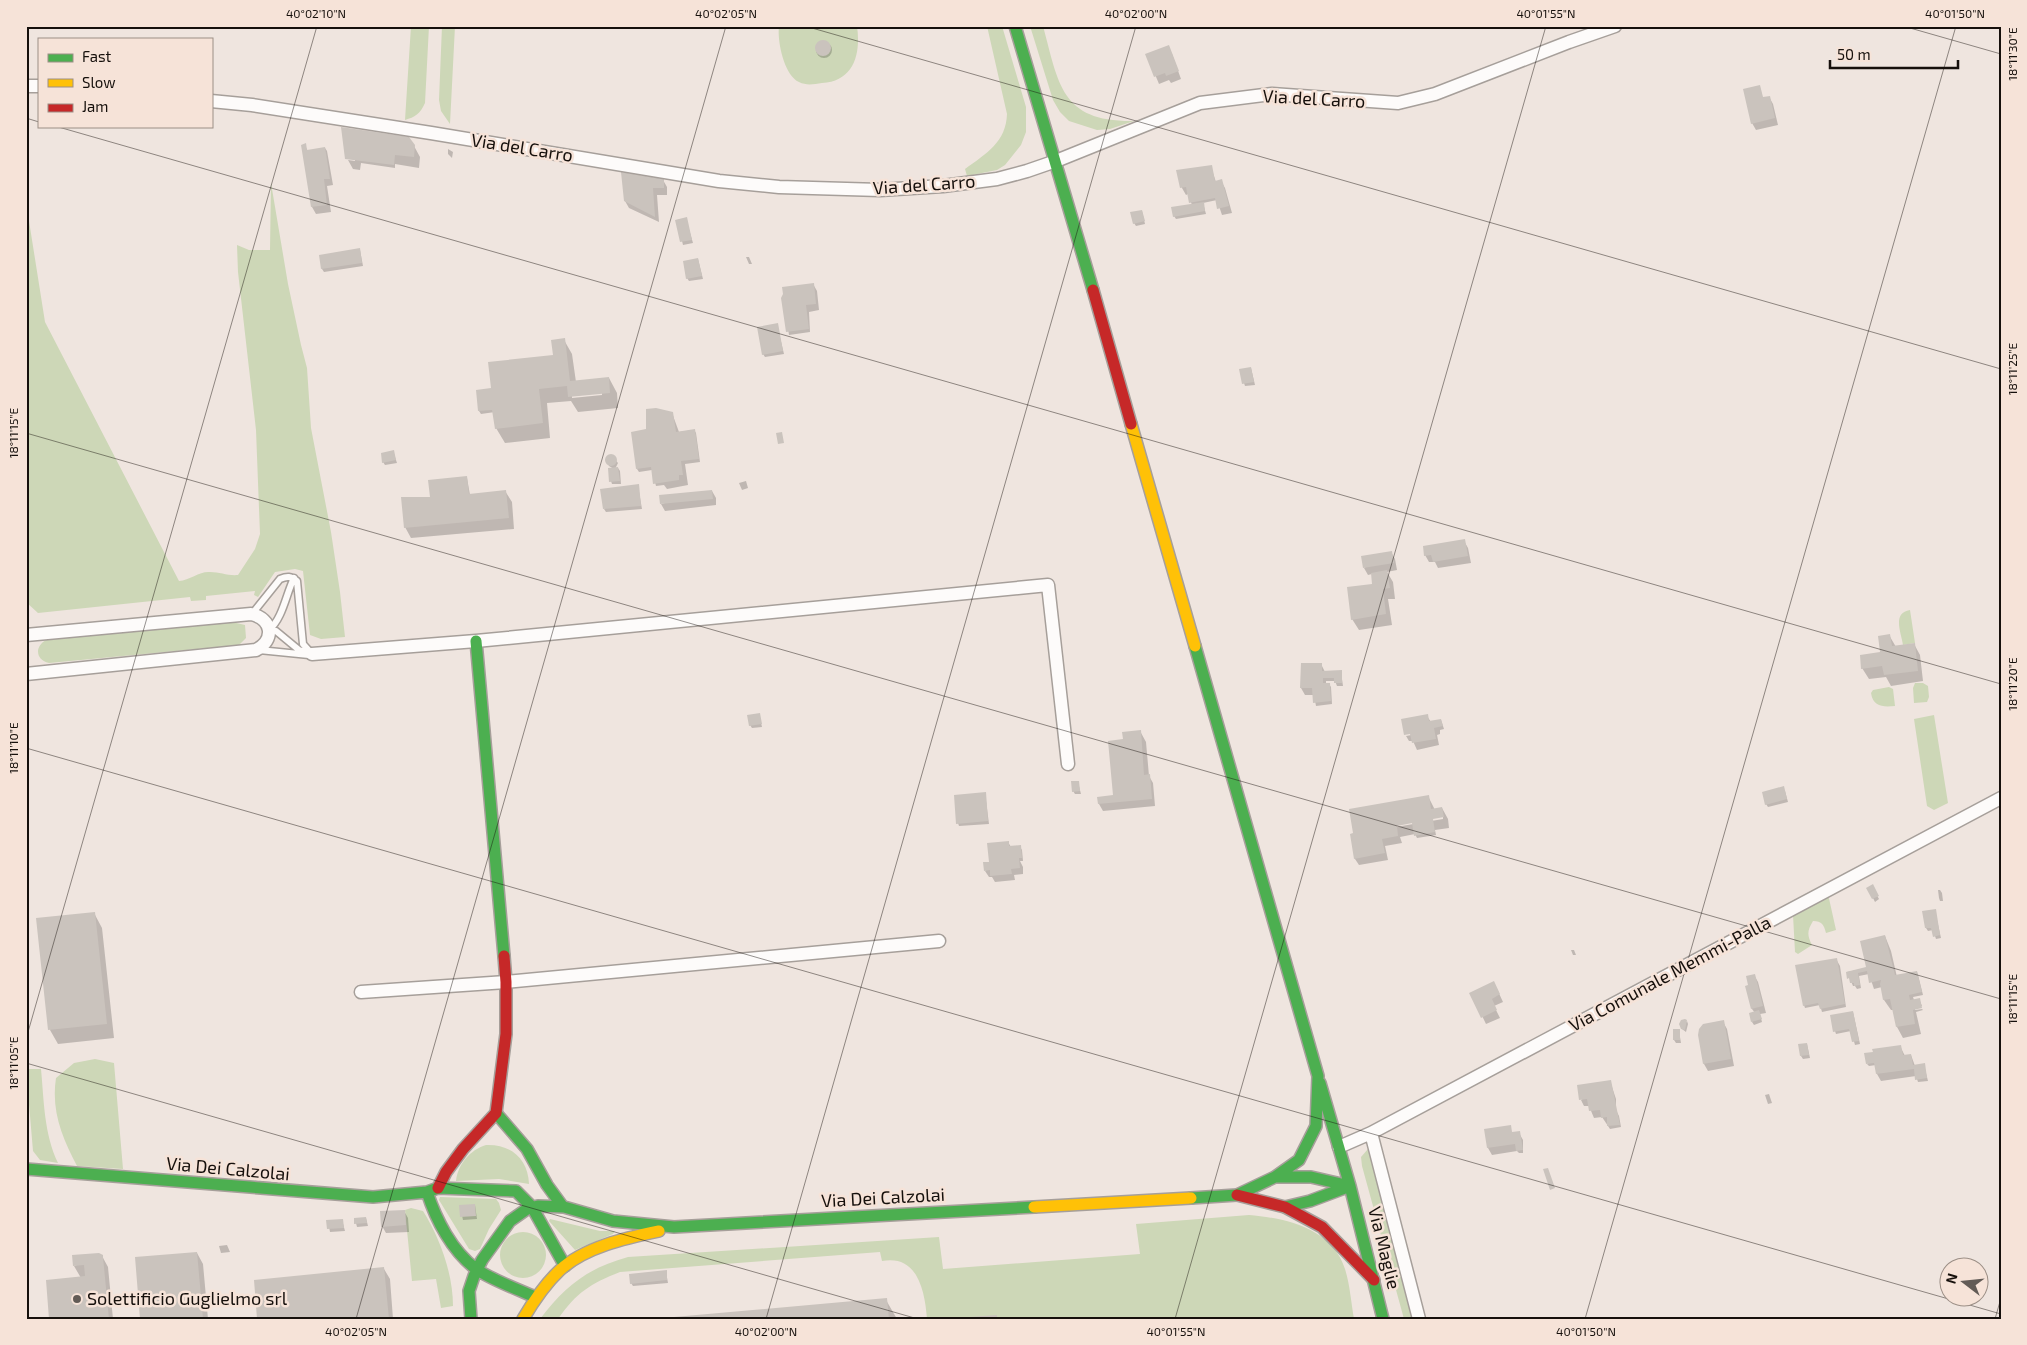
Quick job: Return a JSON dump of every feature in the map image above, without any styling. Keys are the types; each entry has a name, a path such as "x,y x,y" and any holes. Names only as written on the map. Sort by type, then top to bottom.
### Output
{"main road":[{"name":"Via Maglie","path":"1016,26 1339,1147 1375,1281 1383,1319"},
{"path":"476,641 506,982 506,1034 496,1113 463,1149 432,1190 432,1208 458,1254 476,1270 535,1297"},
{"path":"1237,1195 1275,1177 1299,1160 1316,1126 1318,1076"},
{"path":"496,1113 527,1149 547,1185 563,1207"},
{"name":"Via Dei Calzolai","path":"26,1169 343,1196 373,1197 432,1190 516,1191 532,1207 565,1266"},
{"path":"1275,1177 1311,1177 1350,1186"},
{"path":"1285,1207 1310,1201 1350,1186"},
{"path":"1237,1195 1285,1207 1322,1226 1375,1281"},
{"name":"Via Dei Calzolai","path":"532,1207 563,1207 606,1219 674,1227 1237,1195"},
{"path":"471,1319 468,1300 470,1283 476,1270 502,1231 518,1213 532,1207"},
{"path":"523,1319 535,1297 565,1266 621,1240 674,1227"}],"street":[{"name":"Via del Carro","path":"212,101 252,105 719,180 779,187 880,190 943,186 997,179 1056,161 1200,103 1272,94 1398,103 1426,97 1615,26"},
{"path":"312,654 476,641 1048,585 1068,764"},
{"path":"26,635 251,614 264,620 269,630 267,641 256,650 26,674"},
{"name":"Via Comunale Memmi-Palla","path":"1339,1147 1371,1133 2001,798"},
{"path":"361,992 506,982 940,941"},
{"path":"1371,1133 1418,1319"}],"lane":[{"path":"251,614 280,579 286,576 294,578 297,581 303,644 312,654"},
{"path":"269,630 275,625 294,578"},
{"path":"269,630 276,631 299,650 312,654"},
{"path":"256,650 303,655 312,654"}],"green space":[{"path":"411,26 429,26 425,103 417,114 405,120"},
{"path":"442,26 455,26 450,124 441,111 439,100"},
{"path":"779,26 857,26 858,46 853,64 842,77 833,81 810,84 799,82 789,72 783,57 780,48"},
{"path":"987,26 1002,26 1026,107 1026,132 1021,145 1005,165 997,170 967,176 965,169 994,146 1006,124 1007,114"},
{"path":"1030,26 1043,26 1060,82 1067,96 1077,107 1091,115 1110,120 1134,121 1110,129 1097,130 1069,121 1060,112 1053,100"},
{"path":"271,183 288,284 307,368 311,428 331,532 345,637 321,639 310,635 303,571 295,569 275,572 258,597 254,595 255,591 206,596 206,600 191,601 190,597 38,613 26,602 26,202 45,322 179,581 206,572 238,575 255,549 260,534 256,430 238,272 237,245 249,250 270,250"},
{"path":"1910,610 1915,643 1903,645 1899,619 1904,612"},
{"path":"232,622 245,625 246,638 239,645 49,663 41,659 38,653 40,646 46,640"},
{"path":"1915,683 1923,683 1928,686 1929,697 1927,702 1914,703 1913,688"},
{"path":"1889,687 1893,689 1895,706 1876,704 1872,698 1871,693 1873,690"},
{"path":"1934,715 1948,803 1934,810 1927,806 1914,719"},
{"path":"1828,894 1836,930 1826,933 1822,924 1813,921 1808,933 1812,945 1798,954 1795,952 1793,915"},
{"path":"95,1059 114,1063 123,1169 77,1166 62,1134 56,1113 56,1078 74,1063"},
{"path":"26,1069 41,1069 47,1129 58,1163 40,1160 33,1151"},
{"path":"486,1145 503,1147 522,1160 528,1175 529,1184 499,1179 456,1181 459,1169 466,1158 475,1150"},
{"path":"1368,1149 1413,1319 1404,1319 1362,1166 1361,1157"},
{"path":"440,1197 496,1199 501,1210 489,1229 480,1249 475,1251 469,1249 439,1200"},
{"path":"411,1208 423,1211 440,1244 451,1281 453,1306 441,1308 436,1279 412,1281 405,1210"},
{"path":"1249,1215 1277,1219 1306,1228 1330,1244 1339,1255 1345,1269 1354,1319 927,1319 921,1287 912,1269 904,1263 894,1260 882,1261 880,1252 620,1272 592,1285 578,1295 558,1319 540,1319 549,1307 578,1280 614,1261 628,1257 939,1237 943,1269 1140,1254 1136,1224"},
{"path":"550,1219 600,1231 615,1231 613,1234 575,1250 549,1221"},
{"path":"519,1232 527,1232 536,1236 542,1242 546,1255 542,1268 536,1274 527,1278 519,1278 510,1274 504,1268 500,1259 500,1251 504,1242 510,1236"}],"building":[{"path":"820,40 826,40 831,45 829,54 820,56 815,51 815,45"},
{"path":"1169,45 1179,71 1166,76 1165,73 1154,77 1145,54"},
{"path":"1760,85 1763,97 1770,96 1775,118 1751,124 1743,89"},
{"path":"341,127 409,137 415,145 414,157 395,155 394,165 345,159"},
{"path":"306,143 307,150 325,147 330,179 324,179 327,205 311,207 301,145"},
{"path":"1212,165 1215,181 1222,179 1229,206 1217,209 1215,198 1189,203 1186,187 1180,188 1176,170"},
{"path":"621,172 664,179 664,188 653,188 655,217 624,201"},
{"path":"1204,202 1205,211 1173,217 1171,207"},
{"path":"1142,210 1145,221 1133,224 1130,212"},
{"path":"687,217 692,240 680,242 675,220"},
{"path":"360,248 362,263 321,269 319,255"},
{"path":"698,258 702,276 686,279 683,261"},
{"path":"814,283 816,304 806,305 809,329 786,332 781,298 783,294 782,287"},
{"path":"778,323 783,351 762,355 757,327"},
{"path":"565,338 570,381 609,377 610,393 568,397 567,386 539,389 543,423 495,429 492,410 478,411 476,390 491,388 488,362 553,355 551,340"},
{"path":"1251,367 1254,382 1242,384 1239,369"},
{"path":"656,408 673,412 676,432 695,429 699,459 681,461 683,475 679,475 679,480 653,484 651,467 636,469 631,432 646,429 646,409"},
{"path":"782,432 784,443 778,444 776,433"},
{"path":"394,450 396,460 382,463 381,453"},
{"path":"611,454 617,460 611,466 605,460"},
{"path":"618,467 620,481 609,482 608,468"},
{"path":"467,476 469,494 506,490 509,518 404,528 401,497 430,497 428,480"},
{"path":"639,484 641,506 603,509 600,489"},
{"path":"712,490 713,499 660,504 659,495"},
{"path":"1465,539 1468,556 1433,562 1431,555 1424,556 1423,546"},
{"path":"1392,551 1394,563 1363,568 1361,556"},
{"path":"1387,570 1390,588 1383,589 1386,614 1351,620 1347,587 1372,584 1371,573"},
{"path":"1890,634 1892,646 1915,643 1918,671 1884,675 1882,666 1861,669 1860,655 1880,652 1878,636"},
{"path":"1301,663 1322,663 1322,671 1342,670 1342,683 1334,683 1334,678 1323,678 1323,683 1330,683 1331,701 1313,703 1312,688 1300,688"},
{"path":"760,713 762,724 749,726 747,715"},
{"path":"1428,714 1429,721 1441,719 1443,726 1434,728 1436,739 1412,743 1410,734 1404,735 1401,719"},
{"path":"1141,730 1144,775 1150,774 1152,799 1098,804 1097,797 1113,795 1108,741 1123,739 1122,732"},
{"path":"1071,781 1079,781 1080,791 1072,792"},
{"path":"1784,786 1787,799 1765,805 1762,792"},
{"path":"986,792 988,821 956,824 954,795"},
{"path":"1429,795 1431,809 1442,807 1444,817 1433,819 1435,832 1414,836 1412,823 1397,826 1398,836 1382,839 1385,853 1354,859 1350,834 1353,833 1349,809"},
{"path":"1009,841 1009,846 1021,845 1022,858 1019,858 1020,868 1011,869 1012,874 990,876 990,870 984,871 983,862 989,862 987,843"},
{"path":"1873,884 1879,896 1872,899 1866,888"},
{"path":"1936,909 1940,935 1933,937 1931,928 1925,928 1922,911"},
{"path":"95,912 107,1024 48,1030 36,918"},
{"path":"1885,935 1895,975 1917,971 1922,992 1909,995 1910,1000 1920,998 1922,1008 1913,1010 1915,1024 1896,1027 1890,999 1883,1000 1881,980 1869,983 1867,971 1858,973 1860,985 1854,986 1854,983 1850,983 1849,978 1847,979 1846,972 1866,967 1860,941"},
{"path":"1837,958 1845,1004 1820,1009 1818,1003 1803,1006 1795,965"},
{"path":"1755,974 1763,1006 1751,1009 1745,986 1748,985 1746,976"},
{"path":"1494,981 1500,994 1492,999 1497,1010 1481,1018 1469,993"},
{"path":"1759,1010 1762,1019 1751,1022 1749,1013"},
{"path":"1853,1011 1859,1041 1852,1042 1849,1029 1833,1032 1830,1015"},
{"path":"1681,1020 1687,1020 1685,1030 1681,1029 1679,1024"},
{"path":"1724,1020 1731,1059 1703,1064 1698,1035 1699,1029 1703,1024"},
{"path":"1673,1029 1680,1029 1680,1040 1673,1040"},
{"path":"1807,1043 1809,1055 1800,1056 1798,1044"},
{"path":"1901,1045 1903,1055 1911,1054 1913,1065 1925,1063 1927,1078 1915,1080 1914,1069 1876,1074 1874,1063 1866,1064 1864,1053 1873,1052 1872,1049"},
{"path":"1611,1080 1620,1125 1607,1126 1607,1117 1601,1118 1600,1110 1589,1111 1587,1099 1579,1100 1577,1085"},
{"path":"1511,1125 1512,1132 1520,1131 1523,1150 1516,1151 1515,1144 1487,1148 1484,1129"},
{"path":"1548,1168 1555,1188 1550,1190 1543,1169"},
{"path":"475,1204 476,1216 460,1217 459,1205"},
{"path":"405,1210 406,1225 381,1227 380,1211"},
{"path":"366,1217 367,1223 354,1224 354,1218"},
{"path":"343,1219 344,1228 327,1229 326,1220"},
{"path":"197,1252 203,1319 140,1319 135,1257"},
{"name":"Solettificio Guglielmo srl","path":"99,1253 103,1255 109,1319 49,1319 46,1280 85,1276 84,1265 73,1266 72,1255"},
{"path":"384,1267 389,1319 257,1319 254,1280"},
{"path":"667,1270 667,1280 630,1284 629,1274"},
{"path":"887,1298 889,1319 674,1319 674,1317"},
{"path":"997,1315 997,1319 970,1319 970,1317"}],"traffic: fast":[{"path":"1015,26 1093,290"},
{"path":"476,641 504,956"},
{"path":"1191,1198 1237,1195 1275,1177 1299,1160 1316,1126 1318,1076 1195,646"},
{"path":"1320,1083 1350,1186 1383,1319"},
{"path":"496,1113 527,1149 547,1185 563,1207"},
{"path":"26,1169 373,1197 427,1192 438,1188 516,1191 532,1207 565,1266"},
{"path":"1275,1177 1311,1177 1350,1186"},
{"path":"1285,1207 1310,1201 1350,1186"},
{"path":"427,1192 446,1234 467,1262 489,1277 535,1297"},
{"path":"471,1319 469,1291 482,1260 510,1221 527,1209 538,1206 564,1207 613,1221 674,1227 1034,1207"}],"traffic: slow":[{"path":"1131,424 1195,646"},
{"path":"1034,1207 1191,1198"},
{"path":"523,1319 544,1287 570,1262 606,1244 659,1231"}],"traffic: jam":[{"path":"1093,290 1131,424"},
{"path":"438,1188 446,1172 463,1149 496,1113 506,1034 504,956"},
{"path":"1237,1195 1285,1207 1322,1227 1374,1280"}],"place":[{"name":"Solettificio Guglielmo srl","path":"77,1299"}]}
